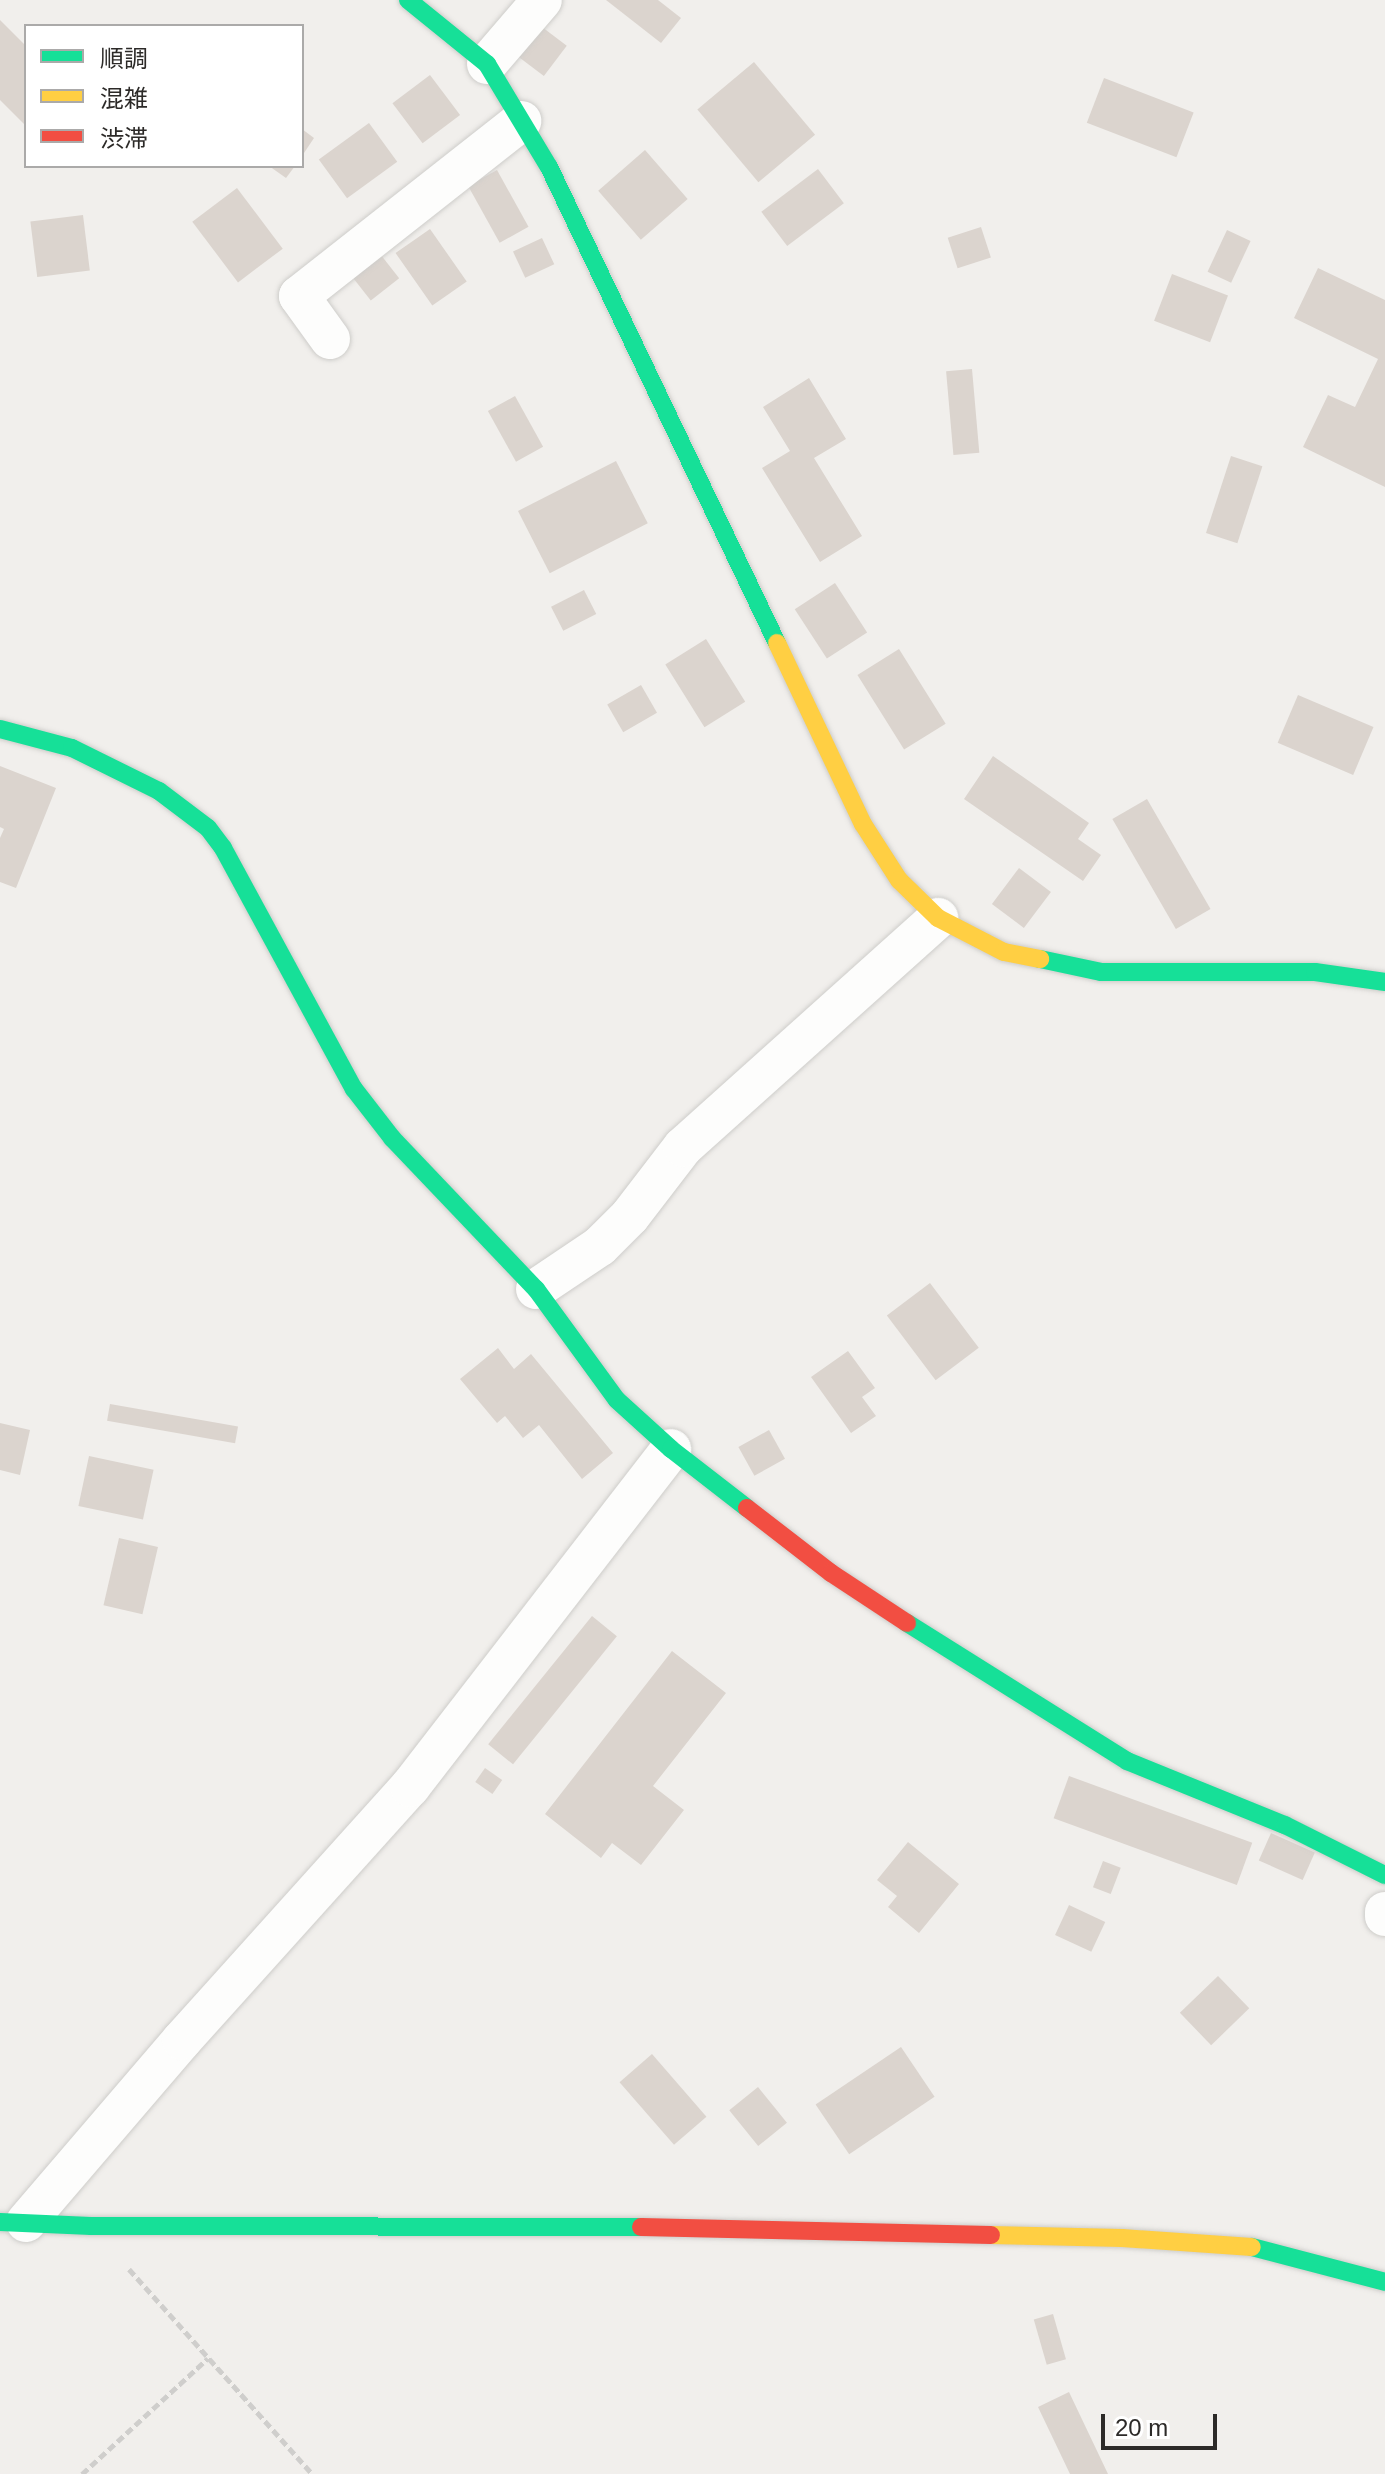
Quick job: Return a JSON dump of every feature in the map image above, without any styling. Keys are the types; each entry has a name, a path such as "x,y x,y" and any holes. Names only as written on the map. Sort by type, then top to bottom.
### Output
{"street":[{"path":"408,0 487,64 556,181 863,824 899,880 938,918 1004,952 1101,972 1315,972 1385,982"},
{"path":"487,64 542,0"},
{"path":"330,339 299,296 521,121"},
{"path":"0,729 72,748 159,791 208,828 223,848 354,1089 392,1138 536,1289 617,1400 671,1449 831,1573 1009,1690 1127,1761 1285,1825 1385,1875"},
{"path":"536,1289 600,1246 630,1216 683,1147 938,918"},
{"path":"13,2222 410,1787 671,1449"},
{"path":"13,2222 91,2226 549,2225 1122,2238 1254,2247 1385,2282"}],"path":[{"path":"91,2226 312,2474"},
{"path":"82,2474 209,2358"}],"building":[{"path":"606,0 658,0 681,18 661,43"},
{"path":"0,20 24,44 24,124 0,100"},
{"path":"538,24 567,46 544,76 515,54"},
{"path":"754,62 815,135 758,182 697,110"},
{"path":"430,75 460,115 423,143 392,103"},
{"path":"1104,78 1194,112 1176,157 1087,123"},
{"path":"369,123 397,162 347,198 319,159"},
{"path":"304,130 314,138 304,153"},
{"path":"645,150 688,199 641,240 598,191"},
{"path":"272,168 294,168 286,178"},
{"path":"818,169 844,203 787,246 761,212"},
{"path":"497,170 529,227 500,243 468,186"},
{"path":"237,188 283,249 238,282 192,222"},
{"path":"83,215 90,271 37,277 30,221"},
{"path":"981,227 991,257 958,268 948,238"},
{"path":"430,229 467,281 432,306 396,253"},
{"path":"1227,230 1251,241 1231,283 1208,272"},
{"path":"542,238 554,264 525,278 513,252"},
{"path":"377,250 399,278 371,301 349,272"},
{"path":"1318,268 1385,300 1385,487 1303,447 1328,395 1355,407 1378,359 1294,318"},
{"path":"1172,274 1228,296 1210,342 1154,321"},
{"path":"972,369 979,453 953,455 946,371"},
{"path":"809,378 846,439 814,458 862,536 820,562 762,468 790,451 763,407"},
{"path":"515,396 543,447 516,462 488,411"},
{"path":"1231,456 1262,466 1237,543 1206,533"},
{"path":"616,461 648,523 550,573 518,511"},
{"path":"835,583 867,632 827,659 795,609"},
{"path":"584,590 596,614 563,631 551,607"},
{"path":"706,639 745,702 705,727 665,664"},
{"path":"899,649 946,724 904,750 857,675"},
{"path":"641,685 657,713 623,732 607,704"},
{"path":"1298,695 1373,727 1353,775 1278,743"},
{"path":"993,756 1089,823 1078,839 1101,855 1083,881 964,799"},
{"path":"0,766 56,788 16,888 0,882 0,838 4,829 0,827"},
{"path":"1147,799 1210,909 1176,929 1112,819"},
{"path":"1019,868 1051,892 1024,928 992,904"},
{"path":"930,1283 979,1348 936,1380 887,1315"},
{"path":"498,1348 514,1369 531,1354 613,1453 582,1479 539,1425 523,1438 505,1416 497,1423 460,1379"},
{"path":"848,1351 875,1388 862,1397 876,1416 851,1433 811,1377"},
{"path":"110,1404 238,1427 235,1443 107,1421"},
{"path":"0,1423 30,1430 20,1475 0,1470"},
{"path":"769,1430 785,1459 754,1476 738,1447"},
{"path":"89,1456 154,1470 143,1520 78,1506"},
{"path":"119,1538 158,1547 142,1614 103,1605"},
{"path":"592,1616 617,1636 513,1764 488,1744"},
{"path":"672,1651 726,1693 653,1786 684,1810 641,1865 612,1843 601,1858 545,1814"},
{"path":"485,1768 502,1780 492,1794 475,1782"},
{"path":"1069,1776 1252,1843 1237,1885 1054,1818"},
{"path":"1271,1833 1315,1853 1303,1880 1259,1860"},
{"path":"908,1842 959,1884 919,1933 888,1907 897,1896 877,1880"},
{"path":"1103,1861 1121,1868 1111,1894 1093,1887"},
{"path":"1069,1905 1105,1922 1091,1952 1055,1935"},
{"path":"1218,1976 1249,2008 1211,2045 1180,2013"},
{"path":"901,2047 935,2097 849,2154 816,2105"},
{"path":"652,2054 706,2117 674,2145 620,2082"},
{"path":"758,2087 787,2123 758,2146 729,2110"},
{"path":"1053,2314 1066,2359 1047,2365 1034,2320"},
{"path":"1069,2392 1108,2474 1070,2474 1038,2407"}],"traffic: fast":[{"path":"408,0 487,64 549,167 777,643"},
{"path":"0,729 72,748 159,791 208,828 223,848 354,1089 392,1138 536,1289 617,1400 671,1449 747,1508"},
{"path":"1040,959 1101,972 1315,972 1385,982"},
{"path":"907,1623 1127,1761 1285,1825 1385,1875"},
{"path":"0,2222 91,2226 641,2227"},
{"path":"1252,2247 1385,2282"}],"traffic: slow":[{"path":"777,643 863,824 899,880 938,918 1004,952 1040,959"},
{"path":"991,2235 1122,2238 1252,2247"}],"traffic: jam":[{"path":"747,1508 831,1573 907,1623"},
{"path":"641,2227 991,2235"}]}
